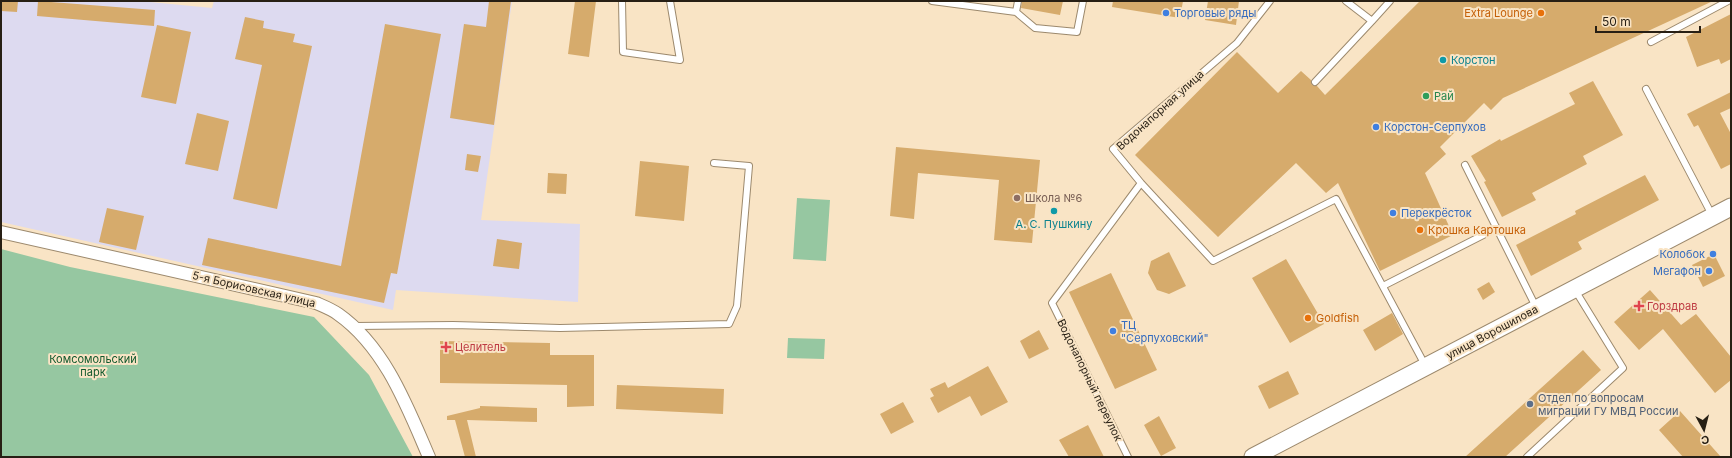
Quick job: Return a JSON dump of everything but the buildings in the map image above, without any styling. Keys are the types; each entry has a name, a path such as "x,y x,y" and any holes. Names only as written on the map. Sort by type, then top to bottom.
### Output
{"main road":[{"name":"улица Ворошилова","path":"1253,457 1271,451 1425,367 1731,206"}],"street":[{"name":"5-я Борисовская улица","path":"1,232 316,303 338,314 362,338 386,367 404,400 429,457"}],"lane":[{"path":"622,1 623,52 680,60 670,1"},
{"path":"932,1 1016,12 1035,28 1077,32 1083,1"},
{"path":"1016,12 1018,1"},
{"name":"Водонапорная улица","path":"1141,183 1113,149 1237,43 1270,1"},
{"path":"1346,1 1372,21"},
{"path":"1315,82 1390,1"},
{"path":"1651,42 1728,1"},
{"path":"1646,89 1713,216"},
{"path":"351,326 453,325 560,328 729,324 737,306 749,166 714,163"},
{"path":"1465,165 1537,308"},
{"path":"1141,183 1213,261 1336,199 1425,367"},
{"name":"Водонапорный переулок","path":"1128,457 1052,303 1141,183"},
{"path":"1383,286 1496,228"},
{"path":"1527,457 1623,368 1575,288"}],"shaded area":[{"path":"1,1 140,1 212,8 214,1 512,1 481,220 580,224 578,302 396,290 393,310 1,222"}],"green space":[{"path":"797,198 830,200 826,261 793,259"},
{"name":"Комсомольский парк","path":"1,249 70,267 314,317 369,375 413,457 1,457"},
{"path":"788,338 825,339 824,359 787,358"}],"place":[{"name":"Торговые ряды","path":"1166,13"},
{"name":"Extra Lounge","path":"1541,13"},
{"name":"Корстон","path":"1443,60"},
{"name":"Рай","path":"1426,96"},
{"name":"Корстон-Серпухов","path":"1376,127"},
{"name":"Школа №6","path":"1017,198"},
{"name":"А. С. Пушкину","path":"1054,211"},
{"name":"Перекрёсток","path":"1393,213"},
{"name":"Крошка Картошка","path":"1420,230"},
{"name":"Колобок","path":"1713,254"},
{"name":"Мегафон","path":"1709,271"},
{"name":"Горздрав","path":"1639,306"},
{"name":"Goldfish","path":"1308,318"},
{"name":"ТЦ \"Серпуховский\"","path":"1113,331"},
{"name":"Целитель","path":"446,347"},
{"name":"Отдел по вопросам миграции ГУ МВД России","path":"1530,404"}]}
